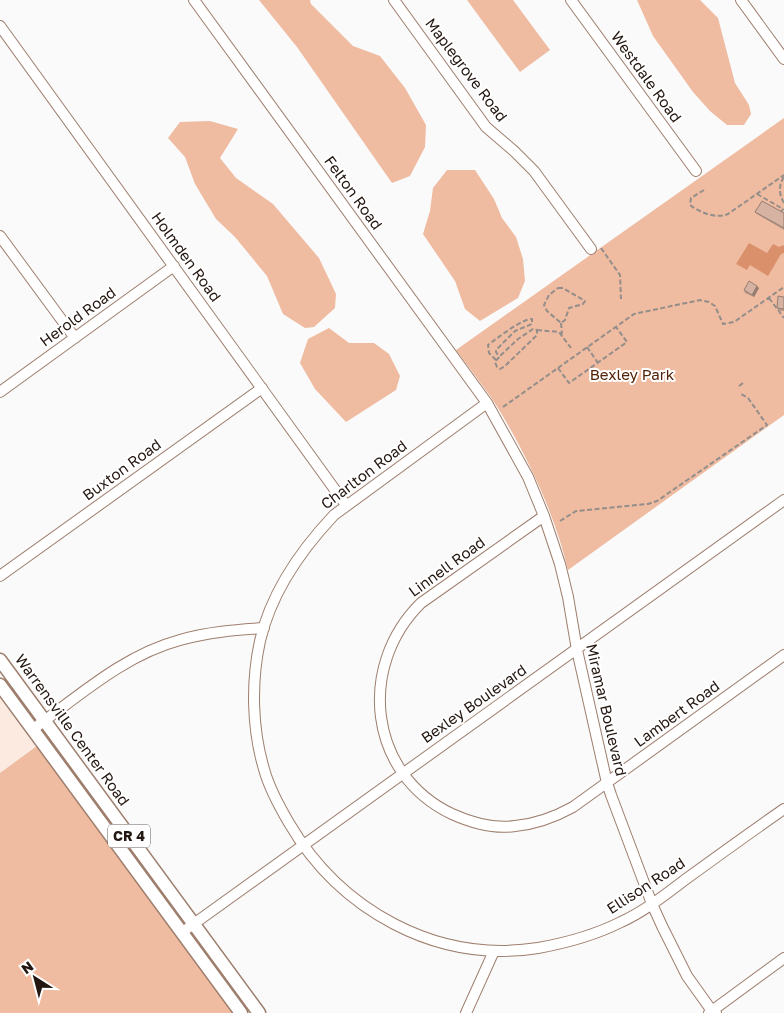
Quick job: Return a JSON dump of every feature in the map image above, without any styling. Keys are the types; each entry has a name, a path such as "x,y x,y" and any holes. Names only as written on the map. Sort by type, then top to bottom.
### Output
{"main road":[{"name":"Warrensville Center Road","path":"0,660 259,1013"},
{"name":"Warrensville Center Road","path":"0,685 241,1013"}],"street":[{"name":"Felton Road","path":"194,0 488,403"},
{"name":"Maplegrove Road","path":"394,0 486,127 534,171 596,249"},
{"name":"Westdale Road","path":"571,0 696,171"},
{"path":"741,0 784,59"},
{"name":"Holmden Road","path":"0,26 346,505"},
{"path":"0,236 74,338"},
{"name":"Herold Road","path":"0,392 174,266"},
{"name":"Buxton Road","path":"0,576 262,388"},
{"name":"Charlton Road","path":"304,846 272,792 264,770 256,735 255,684 258,655 269,612 302,552 319,530 346,505 488,403"},
{"name":"Miramar Boulevard","path":"488,403 524,469 544,516 560,564 607,783 652,904 687,976 712,1012"},
{"name":"Bexley Boulevard","path":"182,932 784,500"},
{"name":"Linnell Road","path":"402,773 387,743 380,714 380,686 386,656 392,641 409,614 421,603 544,516"},
{"path":"33,729 117,668 160,646 206,634 264,628"},
{"name":"Lambert Road","path":"402,773 425,797 448,812 477,823 507,827 530,824 559,815 573,808 784,655"},
{"name":"Ellison Road","path":"304,846 328,875 350,896 390,922 426,938 494,951 536,948 578,940 622,922 652,904 784,808"},
{"path":"466,1013 494,951"},
{"path":"712,1012 784,958"}],"path":[{"path":"704,190 691,198 690,204 693,208 717,216 728,214 784,176"},
{"path":"784,176 780,191 784,203"},
{"path":"757,194 784,209 781,212"},
{"path":"596,249 620,275 621,299"},
{"path":"561,323 565,320 569,308 583,304 585,301 581,297 559,287 549,295 544,305 547,311 561,323 562,334 571,348"},
{"path":"503,407 634,314 700,300 715,306 723,324 734,322 784,287"},
{"path":"769,297 784,318"},
{"path":"500,356 496,353 496,350 515,331 532,324 532,319 521,322 488,345 489,353 496,360 498,368 503,368 537,336 537,330"},
{"path":"558,368 569,383 598,363 627,342 616,327"},
{"path":"496,360 524,334 533,329 556,331 562,334"},
{"path":"587,347 598,363"},
{"path":"739,386 743,383"},
{"path":"560,520 576,511 654,502 767,425 748,398 741,394"}],"shaded area":[{"path":"749,243 767,253 773,244 779,247 784,245 784,253 781,254 768,276 750,265 747,270 736,264"},
{"path":"0,698 35,746 0,773"}],"green space":[{"path":"259,0 310,0 311,4 353,46 380,56 405,88 426,125 425,147 410,176 392,183 297,47"},
{"path":"467,0 513,0 550,50 520,72"},
{"path":"637,0 700,0 718,18 735,83 749,105 751,114 744,125 727,125 710,111 693,92 653,36"},
{"name":"Bexley Park","path":"784,118 784,415 568,570 549,509 522,450 496,405 456,350"},
{"path":"210,121 238,129 220,158 236,178 273,204 319,258 336,294 335,308 314,327 305,328 283,314 267,276 235,237 216,219 195,184 185,157 168,138 180,122"},
{"path":"447,170 475,170 494,199 502,218 516,237 523,259 525,281 518,298 480,321 465,309 455,281 423,234 430,211 433,188"},
{"path":"329,328 349,343 374,343 389,354 400,376 396,390 346,422 315,389 300,363 308,339"},
{"path":"42,742 241,1013 0,1013 0,773"}],"building":[{"path":"762,201 784,213 784,228 755,212"},
{"path":"749,281 757,286 752,295 744,290"},
{"path":"778,296 784,297 784,309 777,308"}]}
